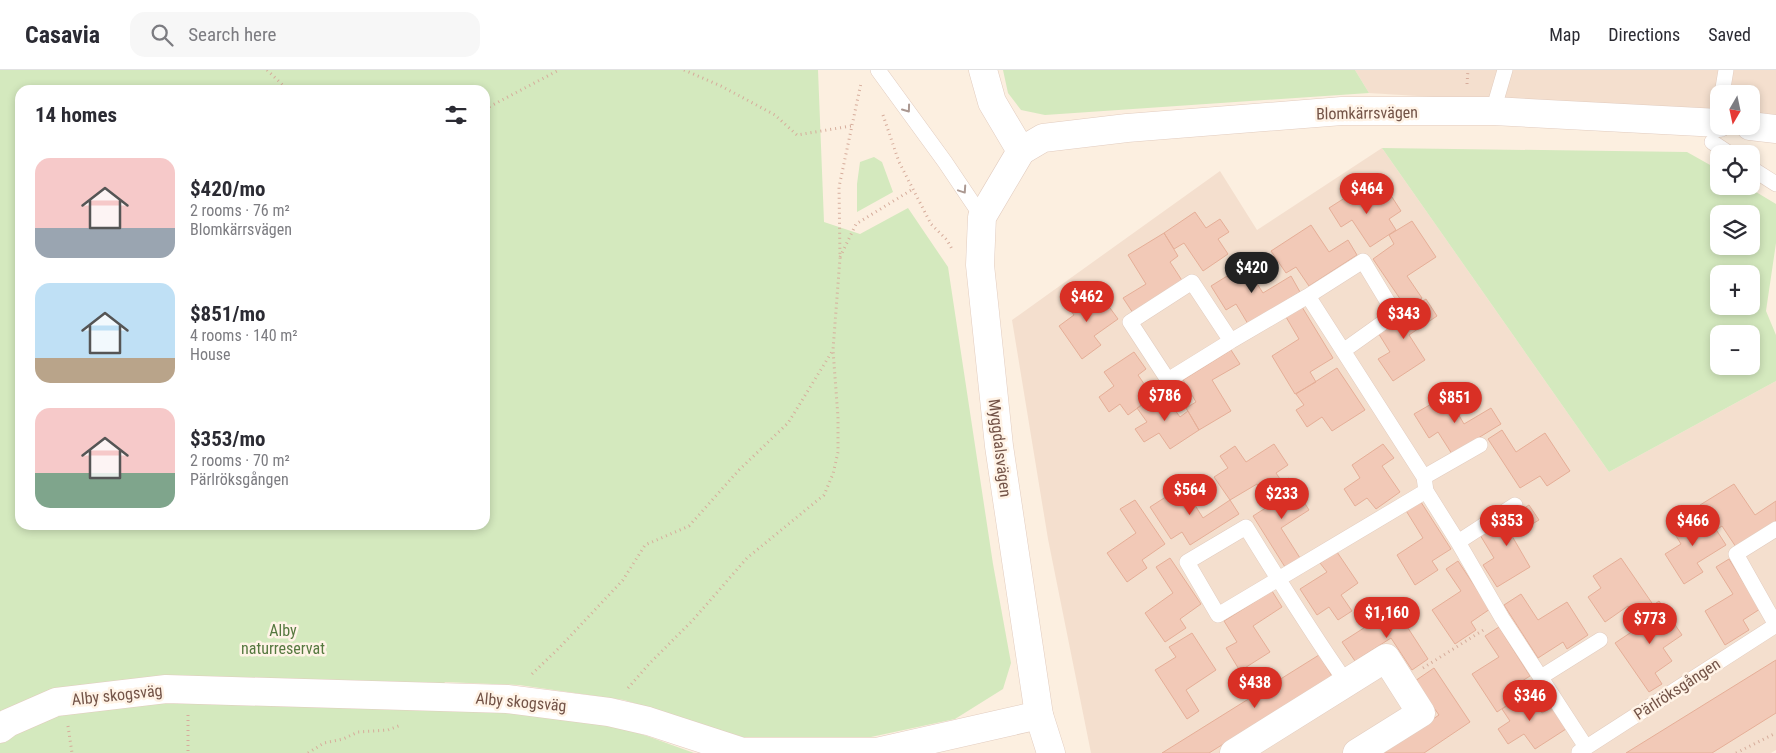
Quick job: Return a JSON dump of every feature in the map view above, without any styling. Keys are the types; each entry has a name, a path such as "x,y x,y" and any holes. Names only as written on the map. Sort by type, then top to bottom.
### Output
{"street":[{"path":"983,70 992,102 1021,151"},
{"name":"Blomkärrsvägen","path":"1021,151 1043,138 1127,128 1342,111 1493,111 1710,126"},
{"path":"1760,127 1776,129"},
{"name":"Myggdalsvägen","path":"1021,151 982,217 980,265 998,446 1040,715 1051,753"},
{"path":"1234,753 1386,658 1421,713 1357,753"},
{"name":"Alby skogsväg","path":"0,729 8,723 56,702 166,689 507,699 609,712 648,722 742,752 877,752 1040,715"}],"lane":[{"path":"878,70 945,162 982,217"},
{"path":"1493,111 1505,70"},
{"path":"1724,85 1726,70"},
{"path":"1760,174 1776,184"},
{"path":"1231,341 1192,282 1130,322 1168,380 1363,262 1395,314 1343,351"},
{"path":"1308,296 1425,484 1502,618 1541,677 1582,750"},
{"path":"1346,682 1278,579 1246,527 1187,562 1218,615 1278,579 1425,484 1480,445"},
{"path":"1458,542 1515,505"},
{"path":"1776,529 1736,554 1776,625"},
{"name":"Pärlröksgången","path":"1582,750 1776,625"},
{"path":"1541,677 1600,640"}],"path":[{"path":"267,70 283,85"},
{"path":"490,106 560,70"},
{"path":"684,70 721,86 775,115 797,135 851,126"},
{"path":"609,712 649,664 693,620 747,558 824,495 833,474 838,452 838,417 833,350 840,258 839,186 861,81"},
{"path":"840,258 856,224 913,189"},
{"path":"507,699 624,580 645,545 689,526 739,470 788,423 833,350"},
{"path":"1401,682 1502,618"},
{"path":"187,690 188,753"},
{"path":"308,753 324,743 358,732 388,730 399,725 406,725"},
{"path":"1736,753 1776,733"}],"shaded area":[{"path":"1355,70 1776,70 1776,119 1760,118 1760,85 1710,85 1710,114 1369,93"},
{"path":"1382,148 1609,472 1776,381 1776,750 1771,753 1091,753 1048,539 1012,320 1220,171 1257,230"}],"green space":[{"name":"Alby naturreservat","path":"0,70 818,70 824,222 860,234 908,208 948,267 993,564 1011,663 1003,689 955,719 871,737 742,737 624,700 519,685 445,682 427,710 525,711 586,717 694,753 0,753"},
{"path":"1003,70 1355,70 1369,93 1045,115 1021,110 1008,93"},
{"path":"1382,148 1687,152 1710,165 1710,195 1760,194 1776,204 1776,243 1766,311 1776,335 1776,381 1609,472"},
{"path":"874,157 882,162 893,192 857,212 857,184 860,162"}],"building":[{"path":"1362,187 1373,204 1390,194 1401,211 1389,219 1396,230 1370,247 1352,220 1341,227 1329,208"},
{"path":"1195,212 1206,228 1220,219 1229,232 1218,239 1228,254 1203,271 1184,243 1174,249 1164,233"},
{"path":"1412,221 1436,257 1407,276 1422,298 1407,309 1373,259 1394,244 1389,235"},
{"path":"1311,225 1329,252 1348,240 1357,255 1309,286 1296,267 1286,273 1271,251"},
{"path":"1164,233 1178,256 1170,262 1183,282 1133,313 1123,298 1146,284 1128,255"},
{"path":"1245,265 1263,293 1291,276 1300,292 1248,324 1236,304 1226,310 1211,286"},
{"path":"1082,290 1092,304 1102,297 1118,319 1094,336 1101,345 1082,359 1059,326 1074,315 1065,303"},
{"path":"1426,299 1437,316 1409,335 1425,360 1393,381 1378,359 1390,352 1377,331"},
{"path":"1302,307 1333,358 1310,372 1316,382 1295,394 1272,356 1299,339 1286,317"},
{"path":"1231,350 1240,364 1212,380 1231,411 1199,430 1186,408 1196,402 1183,380"},
{"path":"1134,352 1146,369 1138,375 1153,397 1128,415 1120,404 1109,412 1099,397 1114,386 1104,372"},
{"path":"1337,368 1365,410 1332,431 1322,417 1307,427 1296,410 1304,405 1296,394"},
{"path":"1161,391 1180,417 1188,411 1199,430 1170,449 1159,433 1144,442 1135,429 1147,422 1137,408"},
{"path":"1447,395 1464,424 1491,408 1501,424 1452,454 1438,432 1429,438 1414,414"},
{"path":"1502,430 1516,452 1545,433 1570,471 1547,486 1540,476 1520,488 1488,439"},
{"path":"1274,444 1288,465 1276,473 1282,482 1264,494 1257,484 1230,500 1214,477 1228,468 1220,456 1235,446 1246,462"},
{"path":"1383,444 1394,458 1382,466 1400,492 1376,509 1367,498 1355,506 1344,489 1360,478 1352,465"},
{"path":"1289,478 1309,510 1281,528 1300,558 1285,567 1253,516 1275,502 1269,491"},
{"path":"1734,484 1755,515 1776,501 1776,521 1736,547 1722,526 1716,530 1700,505"},
{"path":"1183,486 1203,518 1230,500 1239,514 1190,545 1182,532 1171,539 1150,507"},
{"path":"1419,499 1451,549 1432,561 1438,570 1415,585 1397,555 1423,538 1405,509"},
{"path":"1135,500 1165,544 1142,560 1147,568 1127,582 1107,553 1136,533 1120,509"},
{"path":"1529,505 1539,520 1512,536 1530,567 1497,587 1483,565 1494,558 1480,535"},
{"path":"1685,516 1692,527 1708,517 1726,545 1697,563 1703,572 1684,584 1665,554 1681,544 1670,526"},
{"path":"1337,552 1358,583 1341,595 1352,611 1338,620 1329,607 1317,615 1300,589 1327,572 1320,563"},
{"path":"1170,558 1201,604 1180,619 1186,628 1165,642 1145,613 1173,593 1156,567"},
{"path":"1621,558 1654,606 1637,617 1628,606 1605,622 1588,597 1601,588 1593,576"},
{"path":"1729,559 1760,609 1743,620 1749,630 1725,645 1705,611 1733,594 1716,567"},
{"path":"1458,561 1490,609 1471,622 1476,630 1455,644 1432,610 1461,591 1446,569"},
{"path":"1272,591 1282,607 1253,626 1270,652 1240,671 1226,648 1237,642 1224,621"},
{"path":"1521,594 1538,620 1567,602 1588,635 1567,649 1563,642 1538,658 1504,605"},
{"path":"1659,601 1682,635 1663,648 1672,661 1655,673 1662,684 1649,692 1615,643 1642,625 1637,617"},
{"path":"1395,608 1428,659 1412,670 1391,638 1355,661 1342,642"},
{"path":"1499,627 1530,676 1511,688 1518,698 1497,712 1472,674 1499,657 1485,636"},
{"path":"1192,633 1216,670 1186,690 1199,711 1187,719 1155,670 1176,657 1169,647"},
{"path":"1319,655 1332,676 1209,753 1162,753"},
{"path":"1776,660 1776,713 1712,753 1626,753"},
{"path":"1434,668 1470,722 1424,753 1383,753 1439,715 1415,681"},
{"path":"1528,692 1542,713 1552,707 1566,729 1535,749 1524,734 1508,744 1498,729 1510,721 1502,709"}]}
